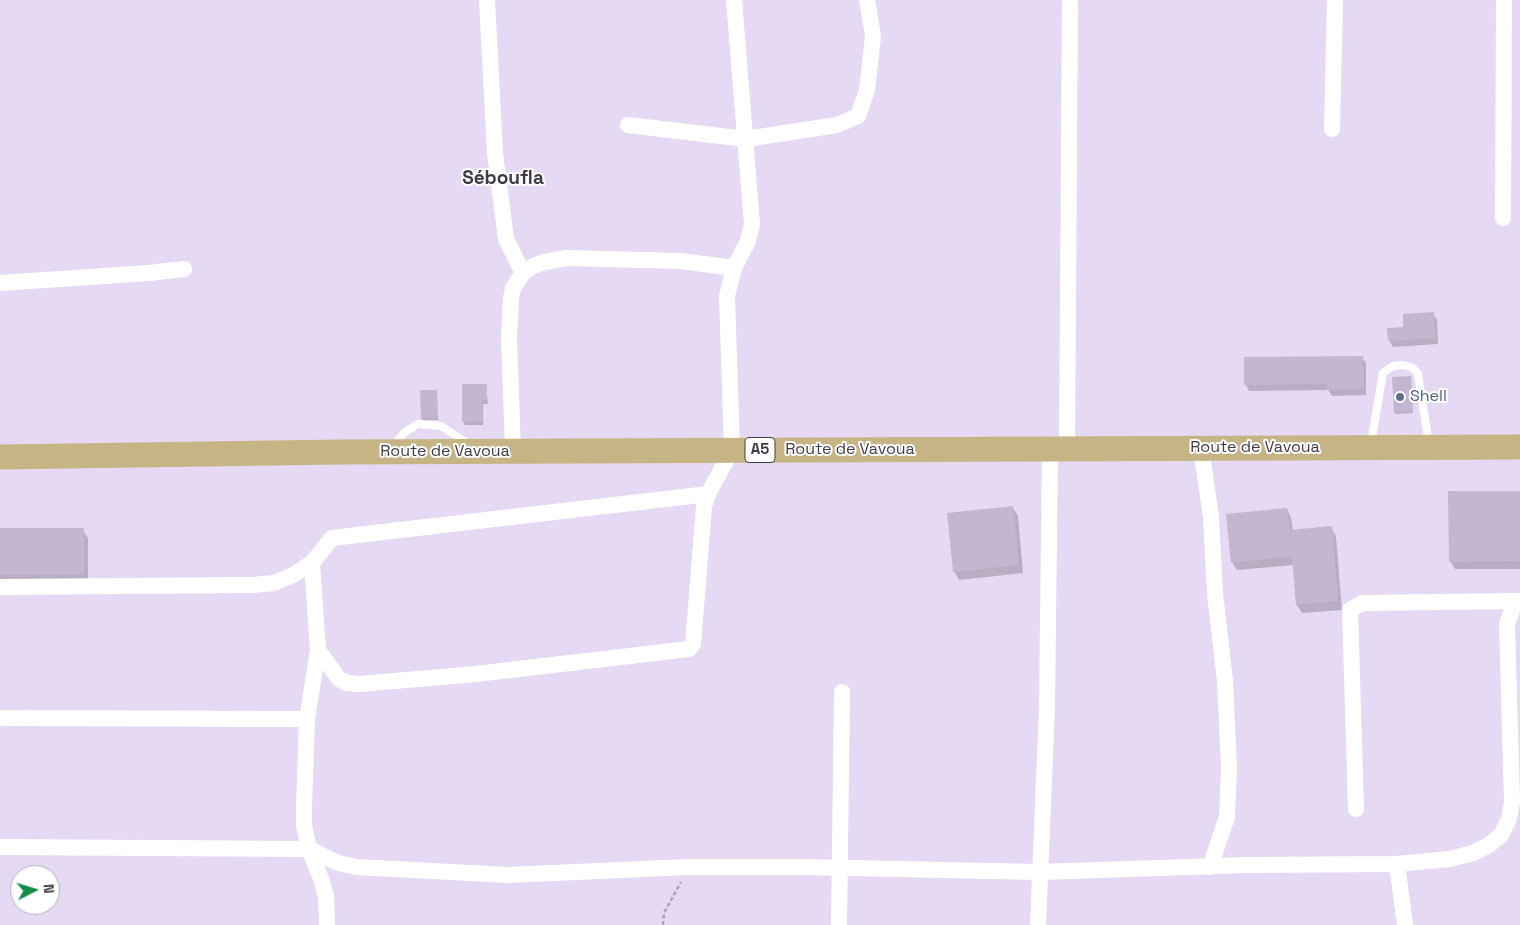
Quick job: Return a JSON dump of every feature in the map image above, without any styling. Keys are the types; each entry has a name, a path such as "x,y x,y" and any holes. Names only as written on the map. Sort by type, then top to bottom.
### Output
{"main road":[{"name":"Route de Vavoua","path":"0,457 390,452 1520,447"}],"street":[{"path":"487,0 495,153 506,239 523,273"},
{"path":"318,650 339,679 347,683 359,684 476,674 689,649 693,644 704,506 708,494 732,450 727,296 734,268 748,241 752,224 734,0"},
{"path":"628,125 746,139 837,125 858,116 867,90 873,36 868,0"},
{"path":"1038,925 1058,449 1070,0"},
{"path":"1332,128 1335,0"},
{"path":"1503,218 1504,0"},
{"path":"513,452 510,338 511,299 513,288 523,273 533,266 544,262 567,258 681,261 734,268"},
{"path":"0,282 149,273 184,269"},
{"path":"1200,448 1210,516 1215,594 1225,681 1229,768 1227,817 1210,867"},
{"path":"0,587 254,586 274,583 293,575 312,563 332,538 708,494"},
{"path":"312,563 318,650 307,719 304,825 309,850 322,881 326,897 327,925"},
{"path":"1356,809 1350,610 1362,603 1520,602"},
{"path":"0,847 309,850 338,863 356,867 508,875 688,867 1039,872 1397,864 1450,859 1473,853 1489,845 1501,835 1509,819 1512,802 1507,624 1513,608 1520,602"},
{"path":"839,925 842,692"},
{"path":"0,718 307,719"},
{"path":"1397,864 1405,925"}],"lane":[{"path":"1370,447 1384,373 1392,366 1404,365 1413,368 1418,374 1429,447"}],"path":[{"path":"664,925 664,913 688,867"}],"building":[{"path":"1434,312 1435,338 1388,341 1387,328 1403,327 1403,314"},
{"path":"1363,356 1364,389 1327,390 1327,384 1244,385 1244,357"},
{"path":"1411,376 1413,412 1394,413 1392,377"},
{"path":"462,384 487,384 487,400 482,400 482,422 462,422"},
{"path":"420,390 437,390 438,418 421,419"},
{"path":"1448,491 1520,491 1520,561 1449,562"},
{"path":"1013,506 1019,565 953,572 947,513"},
{"path":"1287,508 1290,530 1332,526 1338,601 1296,605 1292,556 1231,563 1226,514"},
{"path":"0,528 84,528 84,575 0,575"}],"place":[{"name":"Shell","path":"1400,397"}],"district":[{"name":"Séboufla","path":"503,179"}]}
